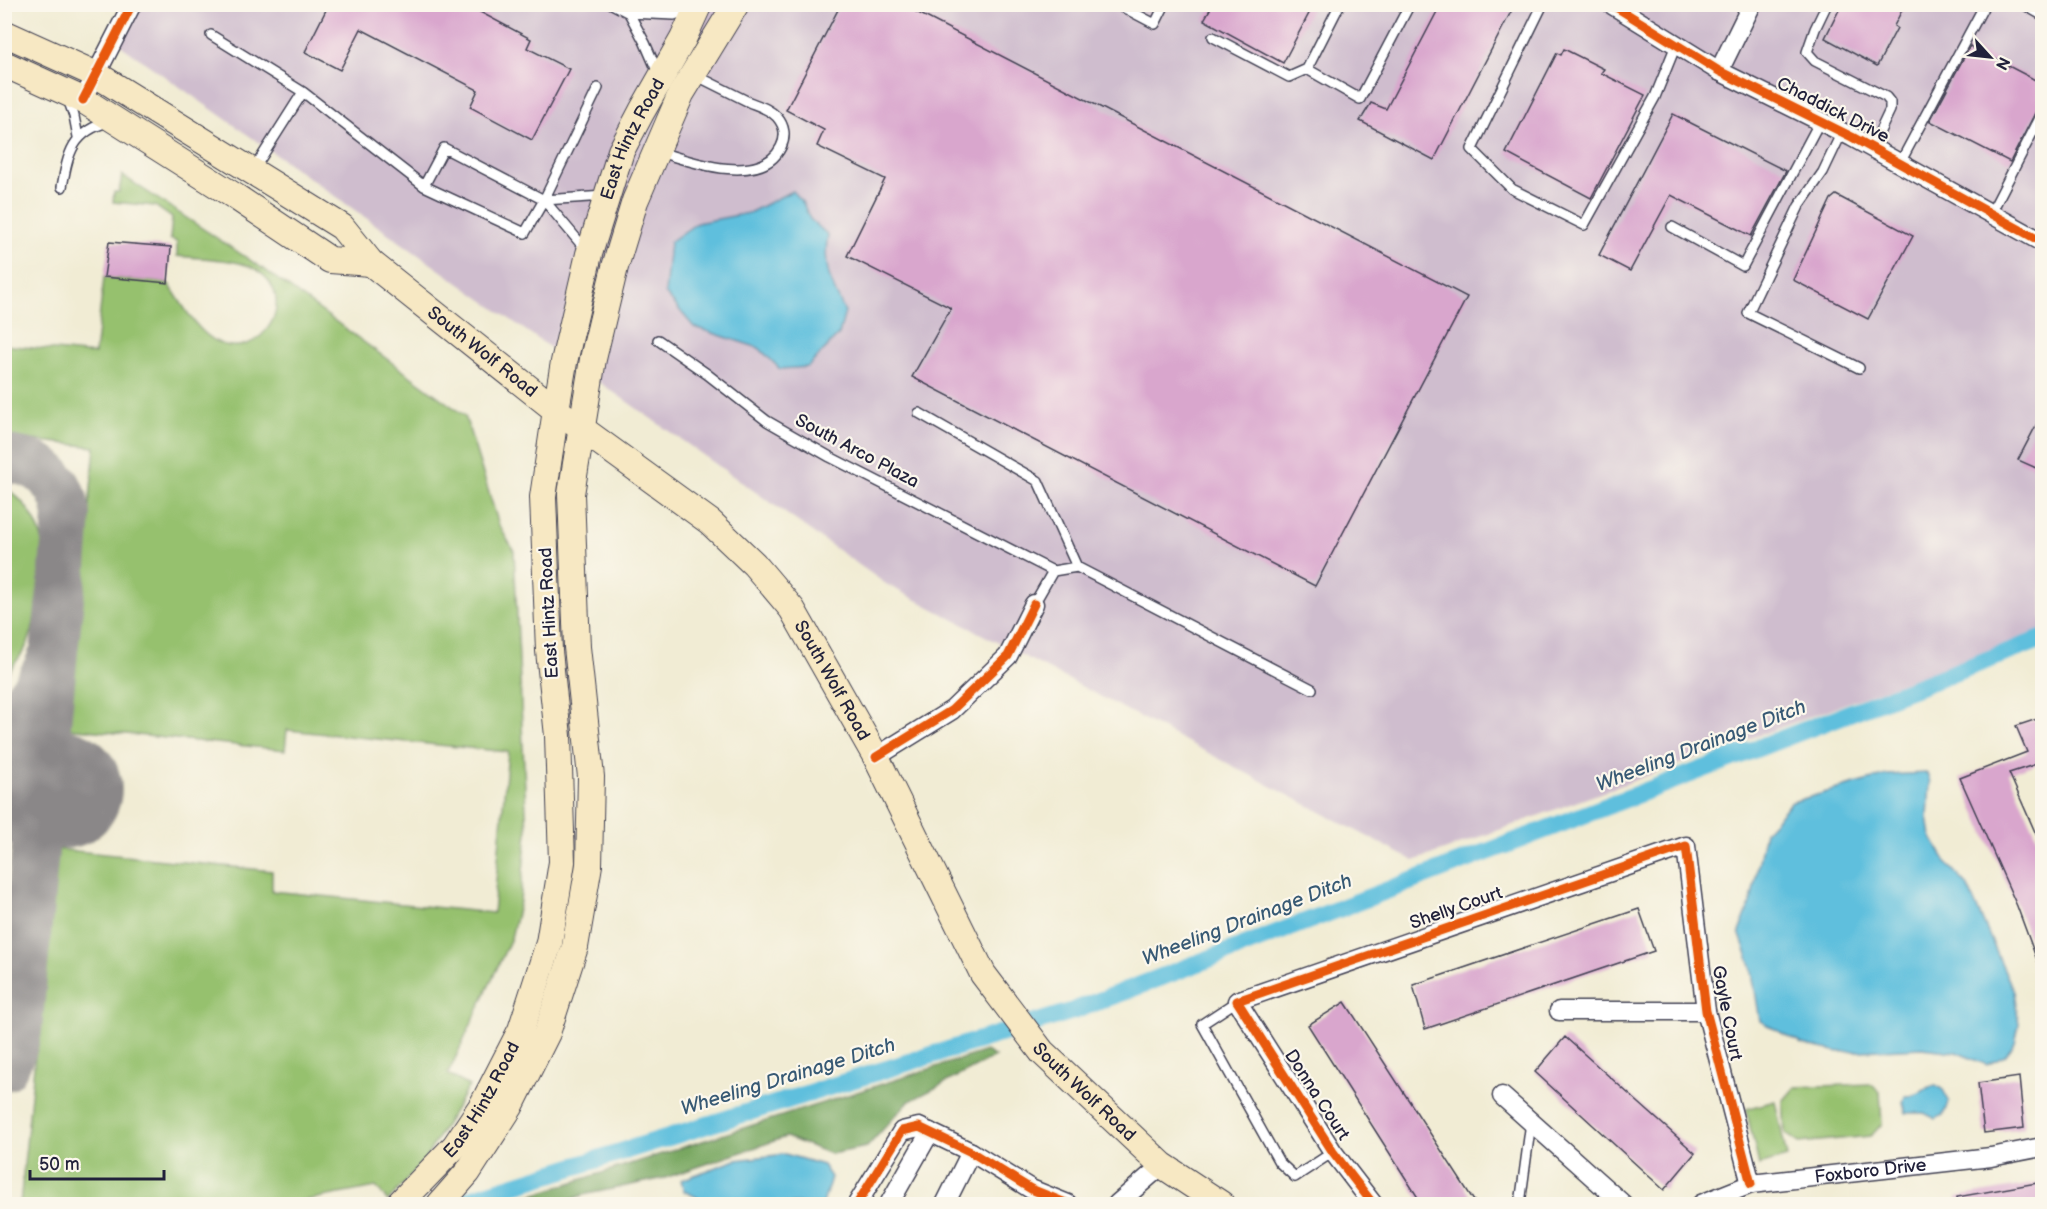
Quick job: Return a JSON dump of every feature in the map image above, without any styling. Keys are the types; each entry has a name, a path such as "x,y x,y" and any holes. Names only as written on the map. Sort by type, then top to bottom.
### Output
{"main road":[{"name":"East Hintz Road","path":"440,1204 468,1172 510,1107 548,1033 575,947 589,865 591,777 577,647 572,494 593,358 634,201 681,94 736,4"},
{"name":"East Hintz Road","path":"399,1204 455,1146 483,1104 521,1030 549,943 562,862 558,736 549,651 543,497 556,410 564,362 589,254 621,151 683,39 699,5"},
{"name":"South Wolf Road","path":"4,33 97,75 342,227 371,264 556,410 710,522 754,564 792,609 876,757 983,974 1042,1053 1162,1165 1221,1204"},
{"path":"4,64 74,96 116,121 236,196 330,260 371,264"}],"street":[{"path":"74,96 97,75 132,4"},
{"name":"Chaddick Drive","path":"1611,4 1719,71 1842,132 2043,242"},
{"path":"1719,71 1752,4"},
{"path":"876,757 952,710 968,695 1008,656 1034,604"},
{"name":"Shelly Court","path":"1237,1001 1686,846"},
{"name":"Gayle Court","path":"1686,846 1706,1011 1751,1184"},
{"name":"Donna Court","path":"1237,1001 1333,1152 1372,1204"},
{"path":"1559,1011 1706,1011"},
{"path":"1502,1096 1623,1204"},
{"path":"889,1204 925,1130"},
{"path":"857,1204 902,1131 925,1130 970,1152 1032,1189 1068,1204"},
{"name":"Foxboro Drive","path":"1701,1204 1751,1184 1991,1157 2043,1147"},
{"path":"945,1204 970,1152"},
{"path":"1117,1204 1162,1165"}],"lane":[{"path":"612,4 629,13 674,15 699,5"},
{"path":"1117,4 1155,24 1165,4"},
{"path":"1213,37 1289,77 1307,69 1340,4"},
{"path":"1307,69 1360,99 1410,4"},
{"path":"1543,4 1472,149 1512,189 1584,225 1655,97 1676,45"},
{"path":"1827,4 1815,29 1808,52 1815,61 1890,102 1890,110 1872,148"},
{"path":"1900,164 1985,4"},
{"path":"2024,4 2043,15"},
{"path":"629,13 661,78"},
{"path":"212,35 303,92 424,186 525,233 544,200 598,88"},
{"path":"657,150 687,161 734,169 763,164 781,148 785,136 783,126 772,112 693,74"},
{"path":"253,171 303,92"},
{"path":"74,96 74,116 78,137"},
{"path":"1991,213 2043,114"},
{"path":"62,187 67,159 78,137 94,126 116,121"},
{"path":"1672,227 1743,266 1820,121"},
{"path":"1842,132 1823,172 1799,206 1748,313 1859,368"},
{"path":"424,186 444,148 544,200 589,254"},
{"path":"544,200 607,196"},
{"name":"South Arco Plaza","path":"658,340 707,374 767,421 830,457 1053,572"},
{"path":"919,413 1038,481 1077,567 1312,689"},
{"path":"1034,604 1053,572 1077,567"},
{"path":"1237,1001 1202,1024 1279,1162 1295,1177 1333,1152"},
{"path":"1520,1204 1531,1122"}],"shaded area":[{"path":"131,4 2042,5 2042,632 1414,861 886,584 113,40"}],"green space":[{"path":"122,175 265,270 465,416 499,525 514,551 527,832 520,901 511,938 448,1074 469,1086 425,1159 388,1201 376,1187 286,1204 20,1204 56,849 272,871 272,891 493,913 508,752 287,730 285,750 67,728 95,447 5,437 4,345 95,354 104,277 168,283 201,330 224,345 240,346 255,340 267,330 274,316 276,300 271,285 258,271 250,267 231,261 177,256 177,242 170,239 172,218 155,206 113,202 114,192 119,192"},
{"path":"5,488 19,499 35,521 44,547 44,567 29,639 24,651 5,677"},
{"path":"986,1051 995,1057 908,1102 867,1147 831,1154 786,1137 665,1178 583,1195 560,1204 504,1204"},
{"path":"1870,1084 1880,1092 1882,1124 1871,1136 1799,1143 1785,1133 1783,1101 1795,1087"},
{"path":"1775,1101 1787,1157 1759,1165 1746,1109"}],"water":[{"path":"792,191 803,203 810,219 828,235 827,266 845,312 839,334 808,367 780,369 759,348 694,327 665,293 670,242 697,223 749,213"},
{"path":"1927,773 1930,782 1928,817 1931,836 1947,864 1967,885 2014,992 2019,1024 2015,1043 2005,1056 1987,1065 1956,1052 1922,1048 1839,1052 1802,1044 1760,1021 1751,966 1739,932 1751,901 1765,831 1792,802 1887,775"},
{"path":"1936,1085 1943,1090 1949,1101 1943,1115 1936,1119 1924,1113 1906,1113 1903,1102 1905,1096 1915,1095"},
{"path":"785,1154 823,1165 831,1177 823,1204 711,1204 684,1191 681,1180 736,1160"}],"building":[{"path":"329,4 465,4 531,39 527,48 569,69 532,140 470,107 478,90 361,29 340,70 305,52"},
{"path":"841,4 901,4 1467,297 1315,586 912,377 951,308 847,256 885,179 817,146 824,130 786,110"},
{"path":"1213,4 1314,4 1283,63 1204,20"},
{"path":"1441,4 1515,4 1434,160 1360,121 1371,103 1386,109"},
{"path":"1842,4 1905,4 1894,26 1897,28 1877,66 1825,38"},
{"path":"1970,46 2043,84 2043,107 2036,111 2010,162 1930,121"},
{"path":"1564,49 1604,69 1601,73 1645,95 1591,198 1506,153 1557,53 1561,55"},
{"path":"1673,114 1786,171 1751,236 1671,195 1630,271 1599,255"},
{"path":"1836,195 1913,236 1868,319 1793,280 1831,199"},
{"path":"109,242 171,247 168,283 104,277"},
{"path":"2043,412 2043,471 2018,460"},
{"path":"2043,717 2043,762 2009,773 2043,850 2043,970 2041,971 2017,906 1960,778 2027,752 2016,726"},
{"path":"1639,909 1654,951 1425,1029 1413,985"},
{"path":"1345,1002 1476,1204 1422,1204 1308,1025"},
{"path":"1565,1037 1695,1153 1664,1190 1535,1072"},
{"path":"2019,1077 2024,1128 1984,1133 1978,1083"},
{"path":"2043,1182 2043,1204 1958,1204 1957,1197"}],"waterway":[{"name":"Wheeling Drainage Ditch","path":"454,1204 1073,1011 2042,639"}],"taxiway":[{"path":"4,458 25,462 38,467 47,474 58,487 67,515 18,1031 13,1049 4,1067"},
{"path":"4,721 32,693 51,659"}],"runway":[{"path":"4,784 62,789"}],"cycle path":[{"path":"83,100 132,4"},
{"path":"1611,4 1719,71 1852,137 2042,242"},
{"path":"876,757 952,710 1008,656 1034,604"},
{"path":"1373,1204 1333,1152 1237,1001 1686,846 1706,1011 1751,1184"},
{"path":"857,1204 902,1131 919,1127 971,1152 1031,1189 1068,1204"}]}
